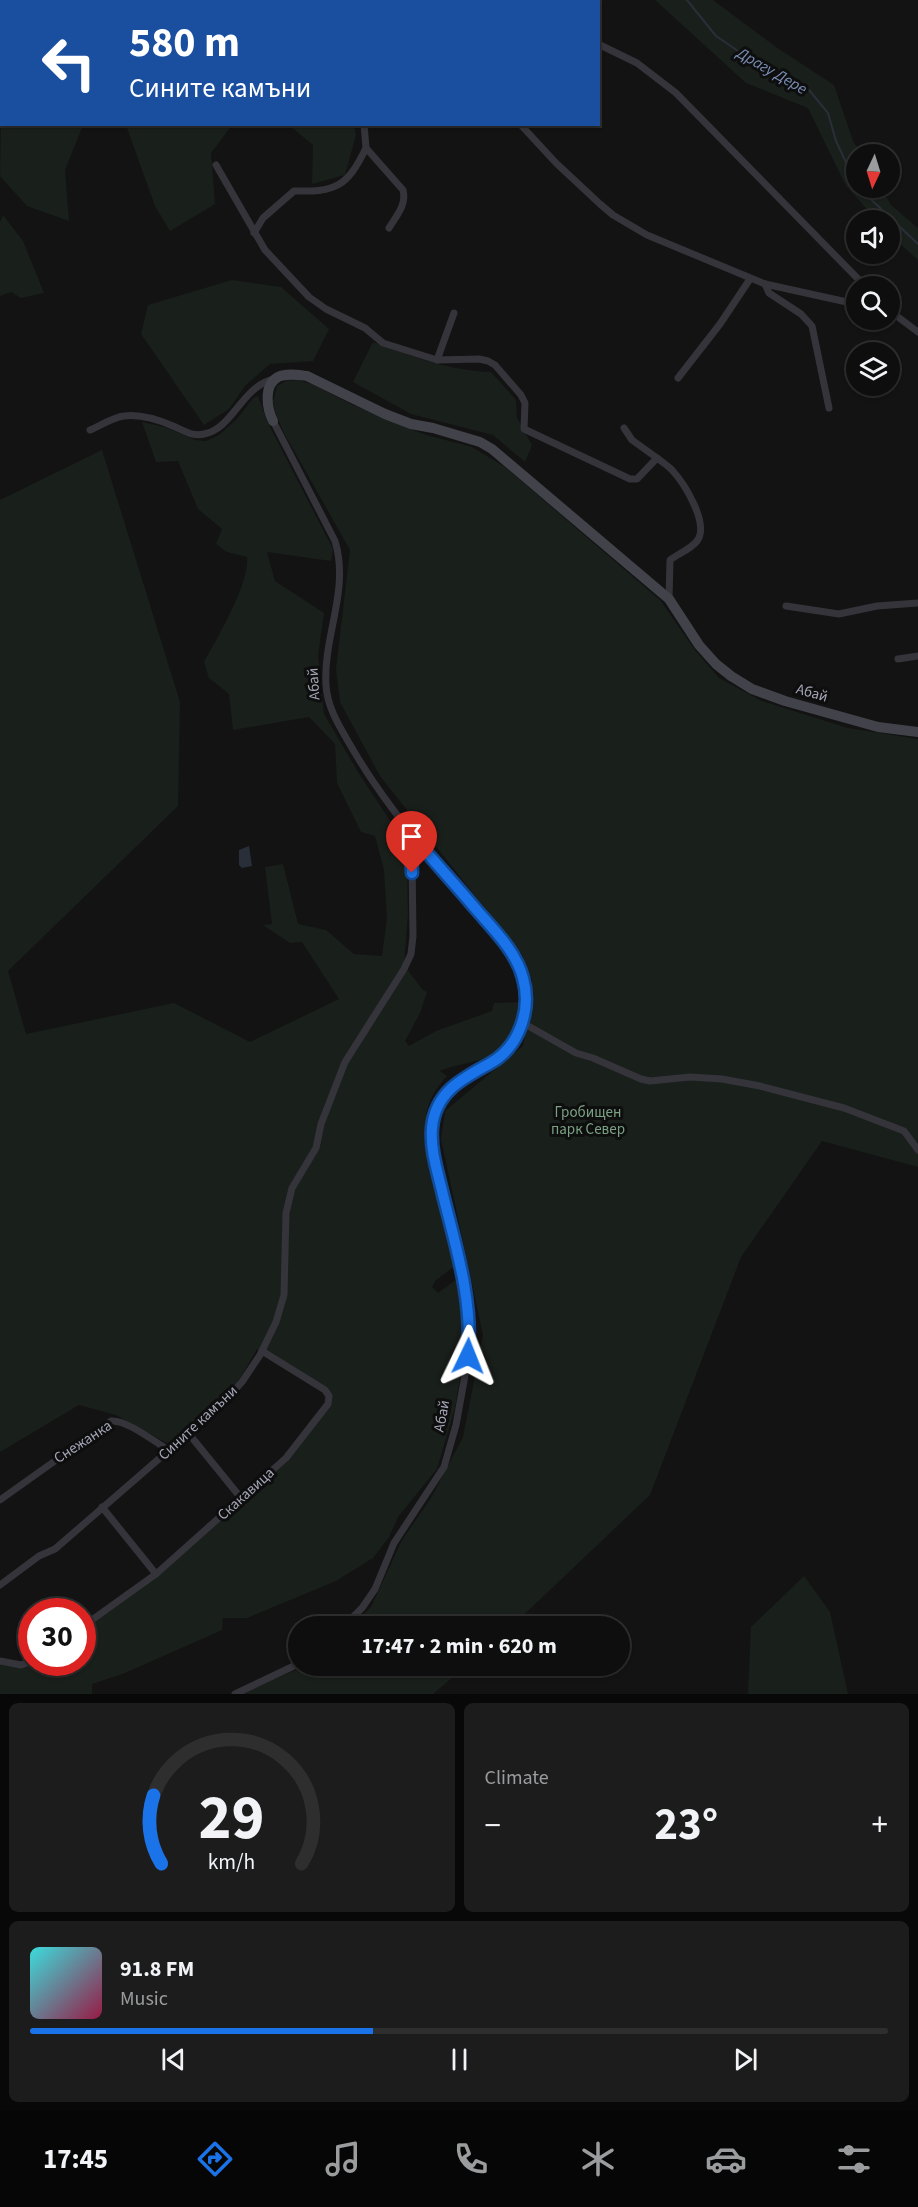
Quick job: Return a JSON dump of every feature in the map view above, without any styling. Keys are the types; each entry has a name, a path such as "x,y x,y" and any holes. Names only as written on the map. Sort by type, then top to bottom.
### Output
{"street":[{"path":"600,45 637,63 676,93 855,276"},
{"path":"254,233 263,218 294,191 332,190 347,179 366,148 364,126"},
{"path":"522,126 556,163 613,215 647,235 750,279 846,302"},
{"path":"366,148 403,190 405,198 403,205 389,228"},
{"path":"216,165 265,250 309,297 326,309 365,328 383,342 437,360 479,359 495,365 521,395 525,403 525,429 559,444 592,463 630,479 637,479 657,458"},
{"path":"678,378 720,324 750,279"},
{"path":"765,284 769,293 801,314 812,326 829,408"},
{"path":"437,360 454,313"},
{"path":"900,318 918,332"},
{"name":"Абай","path":"354,1616 375,1589 394,1543 444,1467 454,1436 464,1381 469,1341 468,1315 464,1286 435,1163 432,1145 434,1116 446,1092 469,1074 491,1063 515,1040 523,1023 526,992 516,959 502,938 385,802 331,709 326,689 326,667 339,595 339,555 335,541 314,498 273,421 267,402 271,386 280,376 296,374 307,376 394,418 486,445 669,599 699,645 716,664 752,689 785,701 878,727 918,732"},
{"path":"90,430 123,416 146,417 186,433 205,434 216,429 256,386 275,380"},
{"path":"624,428 632,440 671,469 682,483 701,519 701,531 696,543 670,560 669,599"},
{"path":"786,606 839,614 878,606 918,603"},
{"path":"898,659 918,656"},
{"name":"Сините камъни","path":"0,1585 39,1556 55,1549 222,1405 262,1351 276,1322 284,1295 286,1223 292,1188 316,1148 321,1124 345,1062 370,1026 411,954 413,889 410,833"},
{"path":"523,1023 576,1053 641,1079 650,1081 690,1077 722,1079 760,1086 844,1108 904,1131 918,1150"},
{"name":"Скакавица","path":"96,1617 156,1574 286,1458 328,1404 329,1396 326,1390 262,1351"},
{"name":"Снежанка","path":"0,1500 111,1421 116,1420 129,1426 170,1451"},
{"path":"189,1434 241,1498"},
{"path":"102,1507 156,1574"},
{"path":"0,1661 18,1664"},
{"path":"235,1694 288,1669"}],"green space":[{"path":"655,0 713,0 776,47 834,85 855,144 846,144 846,186 808,108 746,83"},
{"path":"1,126 83,126 65,170 69,221 27,206 0,176"},
{"path":"126,126 231,126 211,153 215,204 170,231 155,206"},
{"path":"290,126 354,126 356,135 345,175 312,184 313,145"},
{"path":"857,198 887,198 897,210 868,210"},
{"path":"900,213 918,228 918,260 900,244"},
{"path":"3,215 23,241 44,293 21,298 11,292 0,296 0,222"},
{"path":"232,280 281,287 329,329 313,361 270,364 245,386 229,409 204,425 141,334 148,305"},
{"path":"373,342 446,366 491,372 516,400 517,418 532,445 525,462 493,435 411,414 353,382"},
{"name":"Гробищен парк Север","path":"297,380 312,384 351,404 423,434 472,447 505,467 660,600 695,650 719,678 762,701 848,728 918,739 918,1167 822,1141 741,1257 650,1495 523,1616 362,1616 371,1607 402,1540 431,1498 463,1437 483,1335 441,1139 445,1111 523,1046 531,1007 532,980 523,956 380,776 340,702 336,669 350,550 284,433 275,412 273,401 277,386 286,381"},
{"path":"258,396 267,421 333,549 331,561 267,552 275,581 324,613 318,656 324,714 396,830 407,859 408,914 404,965 422,989 427,992 420,1013 405,1041 409,1046 436,1031 492,1011 494,1003 523,1002 511,1034 494,1052 487,1057 440,1071 447,1076 434,1092 427,1111 427,1144 456,1265 435,1281 432,1287 438,1293 457,1279 464,1323 464,1352 455,1408 437,1469 398,1517 389,1537 373,1558 336,1581 247,1618 223,1618 222,1630 125,1673 92,1684 92,1694 0,1694 0,1660 18,1662 18,1676 96,1676 96,1618 151,1581 289,1459 328,1404 325,1390 257,1349 231,1394 172,1446 116,1415 79,1405 0,1452 0,500 102,450 180,702 178,806 8,971 26,1034 174,1003 250,1042 339,999 302,942 290,943 263,925 272,924 265,867 283,864 298,924 326,930 354,954 382,956 387,918 384,870 375,836 361,832 337,783 335,744 309,717 233,730 229,694 209,678 204,662 238,595 247,568 247,557 227,552 216,544 222,529 198,509 178,461 156,462 142,422 165,427 195,440 206,441 219,435 237,419 253,398"},
{"path":"804,1576 830,1612 848,1694 748,1694 751,1627"},
{"path":"288,1673 288,1676 454,1676 433,1694 239,1694"}],"shaded area":[{"path":"249,846 252,866 242,868 239,865 239,850"}],"waterway":[{"name":"Драгу Дере","path":"687,0 716,36 766,70 809,90 828,113 836,141 846,162"},
{"name":"Драгу Дере","path":"870,198 918,244"}],"route":[{"path":"412,873 410,833 502,938 516,959 526,992 523,1023 515,1040 491,1063 455,1083 446,1092 434,1116 432,1145 464,1286 468,1315 468,1356"}]}
